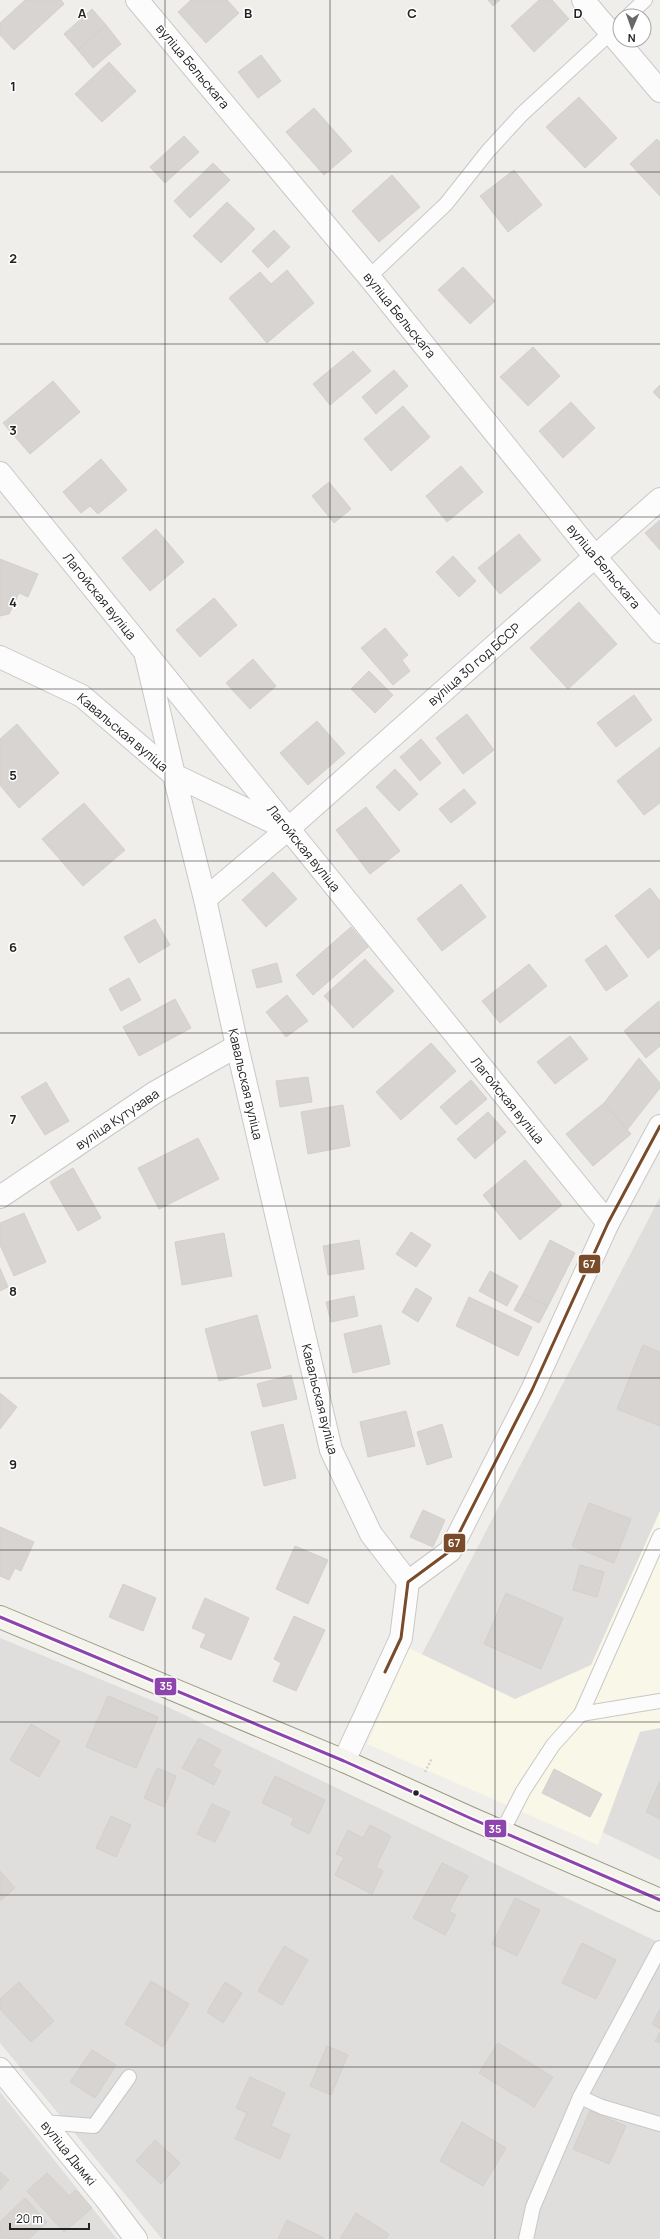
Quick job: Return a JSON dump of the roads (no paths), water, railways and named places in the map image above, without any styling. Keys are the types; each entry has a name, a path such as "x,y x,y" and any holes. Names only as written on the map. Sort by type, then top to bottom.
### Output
{"main road":[{"path":"0,1617 344,1761 502,1832 660,1900"}],"street":[{"name":"вуліца Бельскага","path":"137,0 369,277 596,558 660,632"},
{"path":"583,0 612,25"},
{"path":"629,48 660,91"},
{"name":"Лагойская вуліца","path":"0,473 608,1223"},
{"name":"вуліца 30 год БССР","path":"205,899 288,829 596,558 660,499"},
{"path":"144,650 174,775 288,829"},
{"name":"Кавальская вуліца","path":"0,657 82,696 174,775 205,899 237,1046 331,1450 371,1534 408,1582"},
{"name":"вуліца Кутузава","path":"0,1197 154,1093 237,1046"},
{"path":"344,1761 401,1638 408,1582 450,1551 532,1390 608,1223 660,1126"},
{"name":"вуліца Дымкі","path":"0,2069 106,2199 136,2239"}],"lane":[{"path":"636,8 645,0"},
{"path":"369,277 446,204 488,150 522,114 612,31"},
{"path":"502,1832 523,1791 544,1758 553,1745 581,1714 660,1536"},
{"path":"581,1714 660,1701"},
{"path":"526,2239 533,2207 580,2097 660,1948"},
{"path":"43,2122 94,2126 130,2077"},
{"path":"580,2097 602,2107 660,2124"}]}
